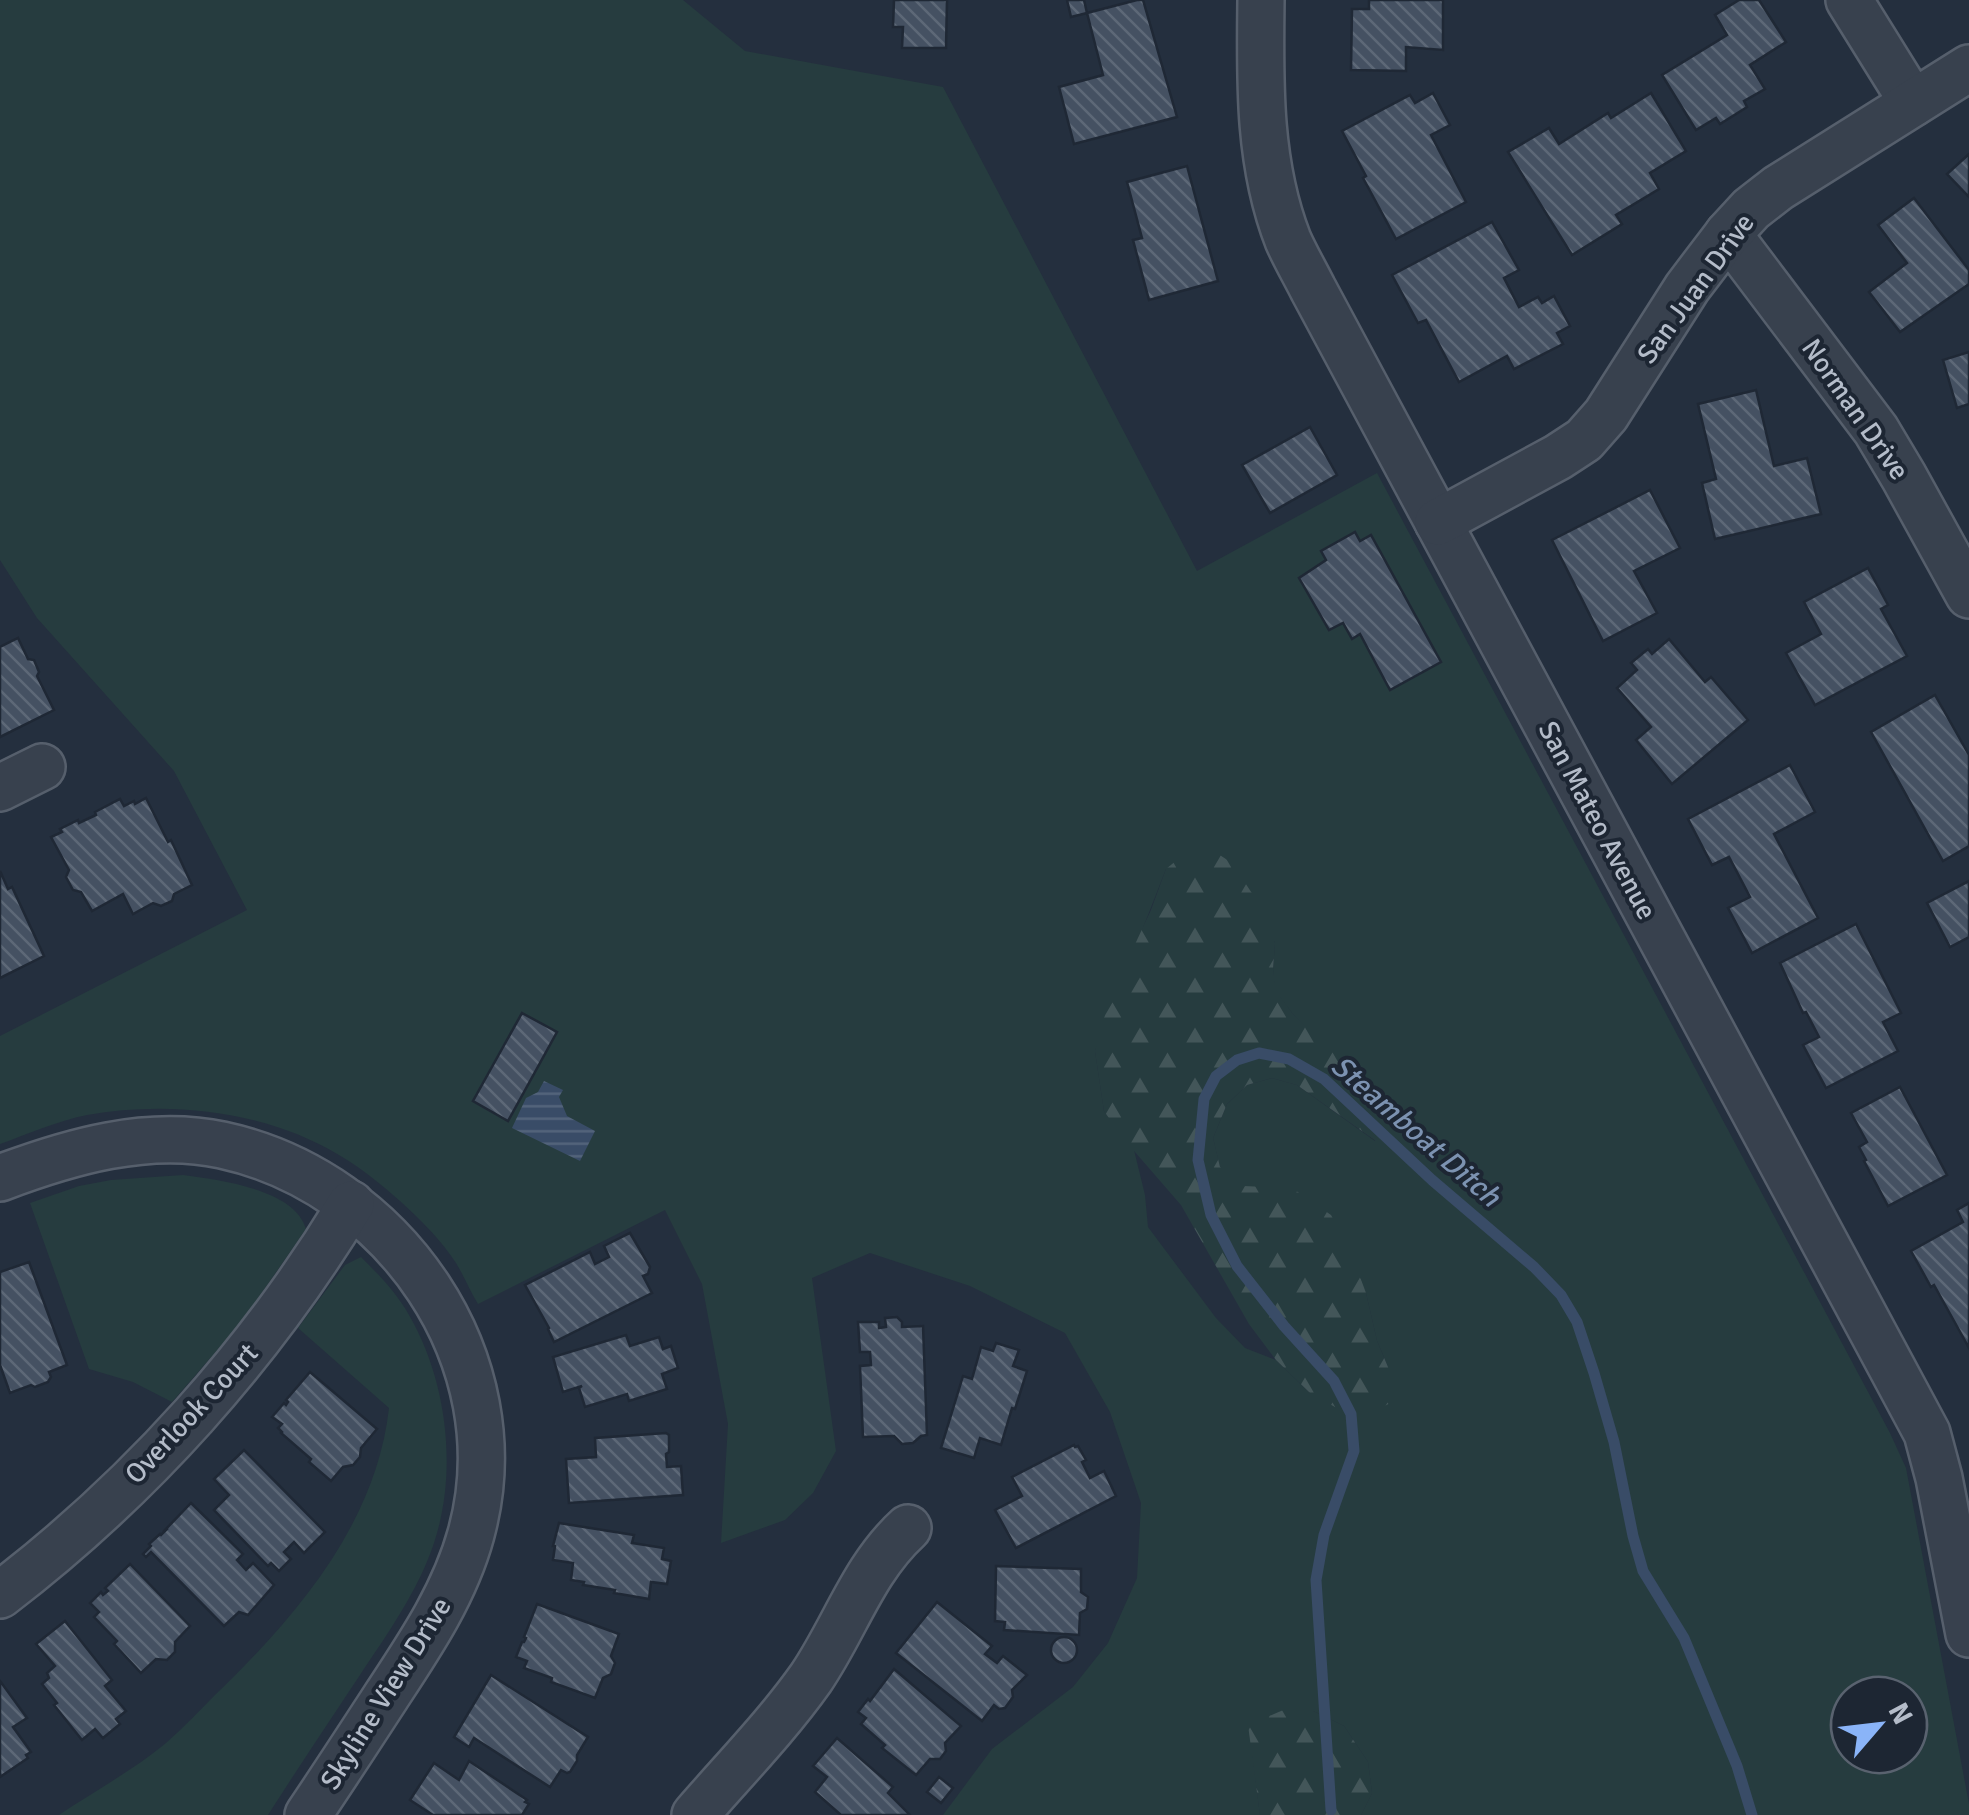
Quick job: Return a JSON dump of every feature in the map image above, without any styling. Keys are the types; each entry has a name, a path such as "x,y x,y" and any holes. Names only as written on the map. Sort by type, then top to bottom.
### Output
{"street":[{"name":"San Mateo Avenue","path":"1261,0 1262,130 1288,239 1927,1433 1969,1634"},
{"path":"1849,0 1913,104"},
{"name":"San Juan Drive","path":"1438,522 1584,440 1606,414 1687,288 1751,209 1969,68"},
{"name":"Norman Drive","path":"1728,234 1876,430 1969,595"},
{"path":"0,788 42,767"},
{"name":"Skyline View Drive","path":"0,1178 66,1155 179,1140 220,1144 254,1154 317,1182 383,1232 430,1290 452,1329 468,1368 481,1450 472,1533 423,1640 308,1815"},
{"name":"Overlook Court","path":"0,1595 140,1471 233,1372 286,1305 351,1204"},
{"path":"695,1815 812,1677 874,1567 888,1546 908,1528"}],"green space":[{"path":"0,0 683,0 745,51 943,87 1197,571 1377,473 1906,1468 1969,1815 1361,1815 1372,1793 1368,1762 1344,1726 1313,1711 1249,1726 1260,1815 943,1815 992,1749 1073,1687 1108,1643 1137,1578 1141,1503 1110,1412 1065,1333 970,1286 870,1253 812,1278 836,1451 813,1493 785,1520 721,1543 728,1424 702,1284 665,1210 478,1304 450,1255 400,1201 339,1155 280,1128 217,1113 151,1109 76,1118 0,1144 0,1036 247,910 174,771 37,618 0,560","holes":["1166,869 1275,942 1275,991 1320,1041 1382,1127 1375,1141 1297,1085 1272,1078 1247,1085 1227,1104 1213,1138 1220,1168 1366,1293 1377,1341 1388,1367 1310,1393 1276,1360 1245,1348 1216,1318 1148,1227 1134,1150 1104,1111 1095,1051"]},
{"path":"1193,847 1209,848 1232,863 1263,910 1275,943 1276,991 1292,1013 1358,1076 1382,1127 1376,1141 1297,1085 1272,1078 1247,1085 1227,1104 1213,1138 1220,1167 1243,1186 1292,1188 1331,1215 1350,1250 1388,1367 1394,1401 1368,1415 1335,1407 1310,1393 1276,1360 1249,1324 1181,1205 1104,1111 1095,1051 1109,1000 1166,869"},
{"path":"183,1175 235,1184 272,1196 299,1215 306,1229 241,1323 172,1402 133,1382 89,1369 30,1203 111,1180"},
{"path":"361,1257 399,1299 422,1341 445,1426 446,1486 441,1515 434,1543 411,1595 268,1815 59,1815 141,1762 185,1725 275,1634 328,1566 350,1529 368,1491 389,1408 298,1328 345,1265"},
{"path":"1288,1708 1313,1711 1344,1726 1368,1762 1372,1793 1361,1815 1260,1815 1248,1725"}],"water":[{"path":"544,1081 563,1090 559,1097 567,1116 595,1131 580,1161 512,1128 526,1098 538,1092"}],"building":[{"path":"894,0 947,0 946,48 902,48 903,27 893,27"},
{"path":"1067,0 1084,0 1087,13 1071,17"},
{"path":"1143,0 1177,117 1074,144 1059,87 1103,75 1087,13"},
{"path":"1369,0 1443,0 1443,50 1406,47 1406,71 1351,70 1352,9 1369,9"},
{"path":"1739,0 1759,0 1786,42 1750,65 1765,89 1744,101 1747,107 1720,124 1716,118 1696,130 1662,75 1727,35 1715,15"},
{"path":"1433,93 1450,125 1431,135 1466,202 1396,239 1342,131 1410,95 1415,103"},
{"path":"1651,93 1686,151 1650,173 1659,189 1616,215 1622,224 1572,255 1508,152 1549,128 1559,144 1608,113 1611,118"},
{"path":"1969,154 1969,197 1947,174"},
{"path":"1187,166 1218,281 1149,300 1133,240 1142,238 1127,182"},
{"path":"1914,198 1969,270 1969,284 1900,332 1869,292 1907,263 1878,225"},
{"path":"1492,222 1519,270 1504,278 1519,307 1538,297 1542,303 1554,296 1570,326 1557,333 1563,344 1514,369 1507,356 1459,382 1426,320 1418,323 1392,275"},
{"path":"1969,352 1969,404 1957,408 1943,360"},
{"path":"1756,390 1774,466 1807,458 1821,514 1715,539 1702,483 1716,479 1698,404"},
{"path":"1310,427 1337,475 1270,513 1242,465"},
{"path":"1650,490 1680,548 1634,571 1657,613 1603,641 1552,540"},
{"path":"1355,532 1360,541 1371,535 1441,662 1390,690 1360,634 1352,639 1343,623 1329,630 1299,578 1326,560 1321,551"},
{"path":"1868,568 1888,605 1881,609 1907,656 1815,705 1786,653 1821,634 1804,602"},
{"path":"18,638 28,659 34,660 37,676 54,710 0,737 0,647"},
{"path":"1669,639 1705,682 1711,677 1748,720 1672,784 1636,740 1651,727 1617,688 1637,670 1631,663 1648,649 1652,654"},
{"path":"1935,695 1969,755 1969,846 1943,861 1871,732"},
{"path":"1790,765 1815,812 1774,834 1818,918 1752,953 1728,908 1750,897 1729,857 1712,865 1688,819"},
{"path":"146,798 192,885 174,894 172,901 161,906 153,903 133,914 123,894 92,911 81,892 73,890 66,877 69,870 51,837 120,799 124,806"},
{"path":"0,871 8,889 12,887 44,956 0,978"},
{"path":"1969,881 1969,937 1950,947 1927,903"},
{"path":"1856,924 1901,1013 1883,1022 1898,1051 1826,1088 1803,1045 1819,1037 1780,963"},
{"path":"522,1013 557,1032 508,1121 473,1101"},
{"path":"1900,1087 1947,1175 1888,1206 1864,1161 1859,1147 1867,1142 1851,1113"},
{"path":"1969,1203 1969,1348 1911,1251 1963,1222 1957,1210"},
{"path":"630,1233 650,1267 643,1276 652,1293 554,1342 525,1285 590,1252 595,1264 609,1257 604,1246"},
{"path":"29,1262 67,1365 49,1372 48,1382 10,1393 0,1365 0,1272"},
{"path":"897,1317 902,1327 923,1326 927,1435 902,1444 894,1436 863,1437 860,1366 871,1365 870,1352 860,1352 858,1322 879,1322 879,1328 886,1327 885,1318"},
{"path":"626,1335 630,1346 659,1337 663,1349 671,1346 678,1368 662,1374 667,1389 629,1401 627,1394 585,1407 579,1388 582,1386 563,1392 553,1357"},
{"path":"996,1343 1019,1350 1013,1366 1027,1371 1001,1445 980,1438 974,1458 941,1448 963,1376 972,1379 981,1347 993,1351"},
{"path":"310,1372 377,1429 353,1465 343,1467 331,1481 281,1433 278,1428 282,1424 272,1417"},
{"path":"666,1433 667,1467 681,1466 683,1495 569,1503 566,1459 596,1457 595,1438"},
{"path":"1074,1445 1086,1460 1082,1462 1090,1478 1104,1471 1116,1496 1016,1548 995,1510 1022,1496 1012,1477"},
{"path":"244,1450 325,1532 304,1553 294,1542 284,1552 291,1559 279,1571 271,1563 268,1566 214,1510 229,1495 214,1479"},
{"path":"191,1503 243,1554 237,1560 246,1570 253,1563 274,1585 248,1615 239,1612 224,1626 151,1552 146,1557 143,1554"},
{"path":"559,1523 634,1535 632,1543 664,1548 662,1559 671,1561 667,1584 651,1582 649,1599 571,1580 573,1563 553,1560"},
{"path":"130,1564 190,1626 175,1642 175,1652 167,1660 156,1659 141,1673 94,1617 99,1612 90,1603 101,1592 103,1595 108,1591 105,1588"},
{"path":"996,1566 1081,1569 1081,1592 1088,1597 1087,1609 1080,1613 1079,1635 1004,1630 1005,1622 995,1621"},
{"path":"937,1602 992,1646 985,1654 997,1663 1003,1656 1027,1675 1012,1690 1013,1697 1005,1708 994,1705 982,1721 896,1653"},
{"path":"537,1604 619,1634 611,1656 615,1663 611,1674 603,1678 595,1698 524,1668 527,1661 516,1657"},
{"path":"65,1621 112,1680 105,1686 126,1711 116,1719 120,1724 103,1738 95,1729 82,1740 42,1684 55,1666 36,1644"},
{"path":"1064,1637 1073,1641 1077,1650 1073,1659 1064,1663 1055,1659 1051,1650 1055,1641"},
{"path":"894,1669 961,1726 945,1743 946,1751 940,1759 930,1759 916,1775 882,1748 885,1745 861,1724 866,1718 858,1712"},
{"path":"491,1675 588,1737 570,1772 561,1770 550,1787 474,1738 469,1747 454,1737"},
{"path":"0,1681 27,1718 13,1727 31,1752 0,1777"},
{"path":"837,1738 893,1787 888,1793 910,1815 841,1815 815,1792 827,1777 813,1766"},
{"path":"469,1761 527,1800 529,1804 522,1815 433,1815 410,1800 434,1763 459,1780"},
{"path":"939,1777 953,1788 941,1803 927,1792"}],"waterway":[{"name":"Steamboat Ditch","path":"1331,1810 1316,1580 1324,1535 1354,1451 1351,1414 1334,1381 1237,1266 1211,1215 1198,1160 1204,1099 1216,1076 1237,1060 1259,1053 1289,1059 1324,1079 1561,1295 1577,1322 1594,1373 1643,1571 1684,1638 1737,1766 1752,1815"}]}
